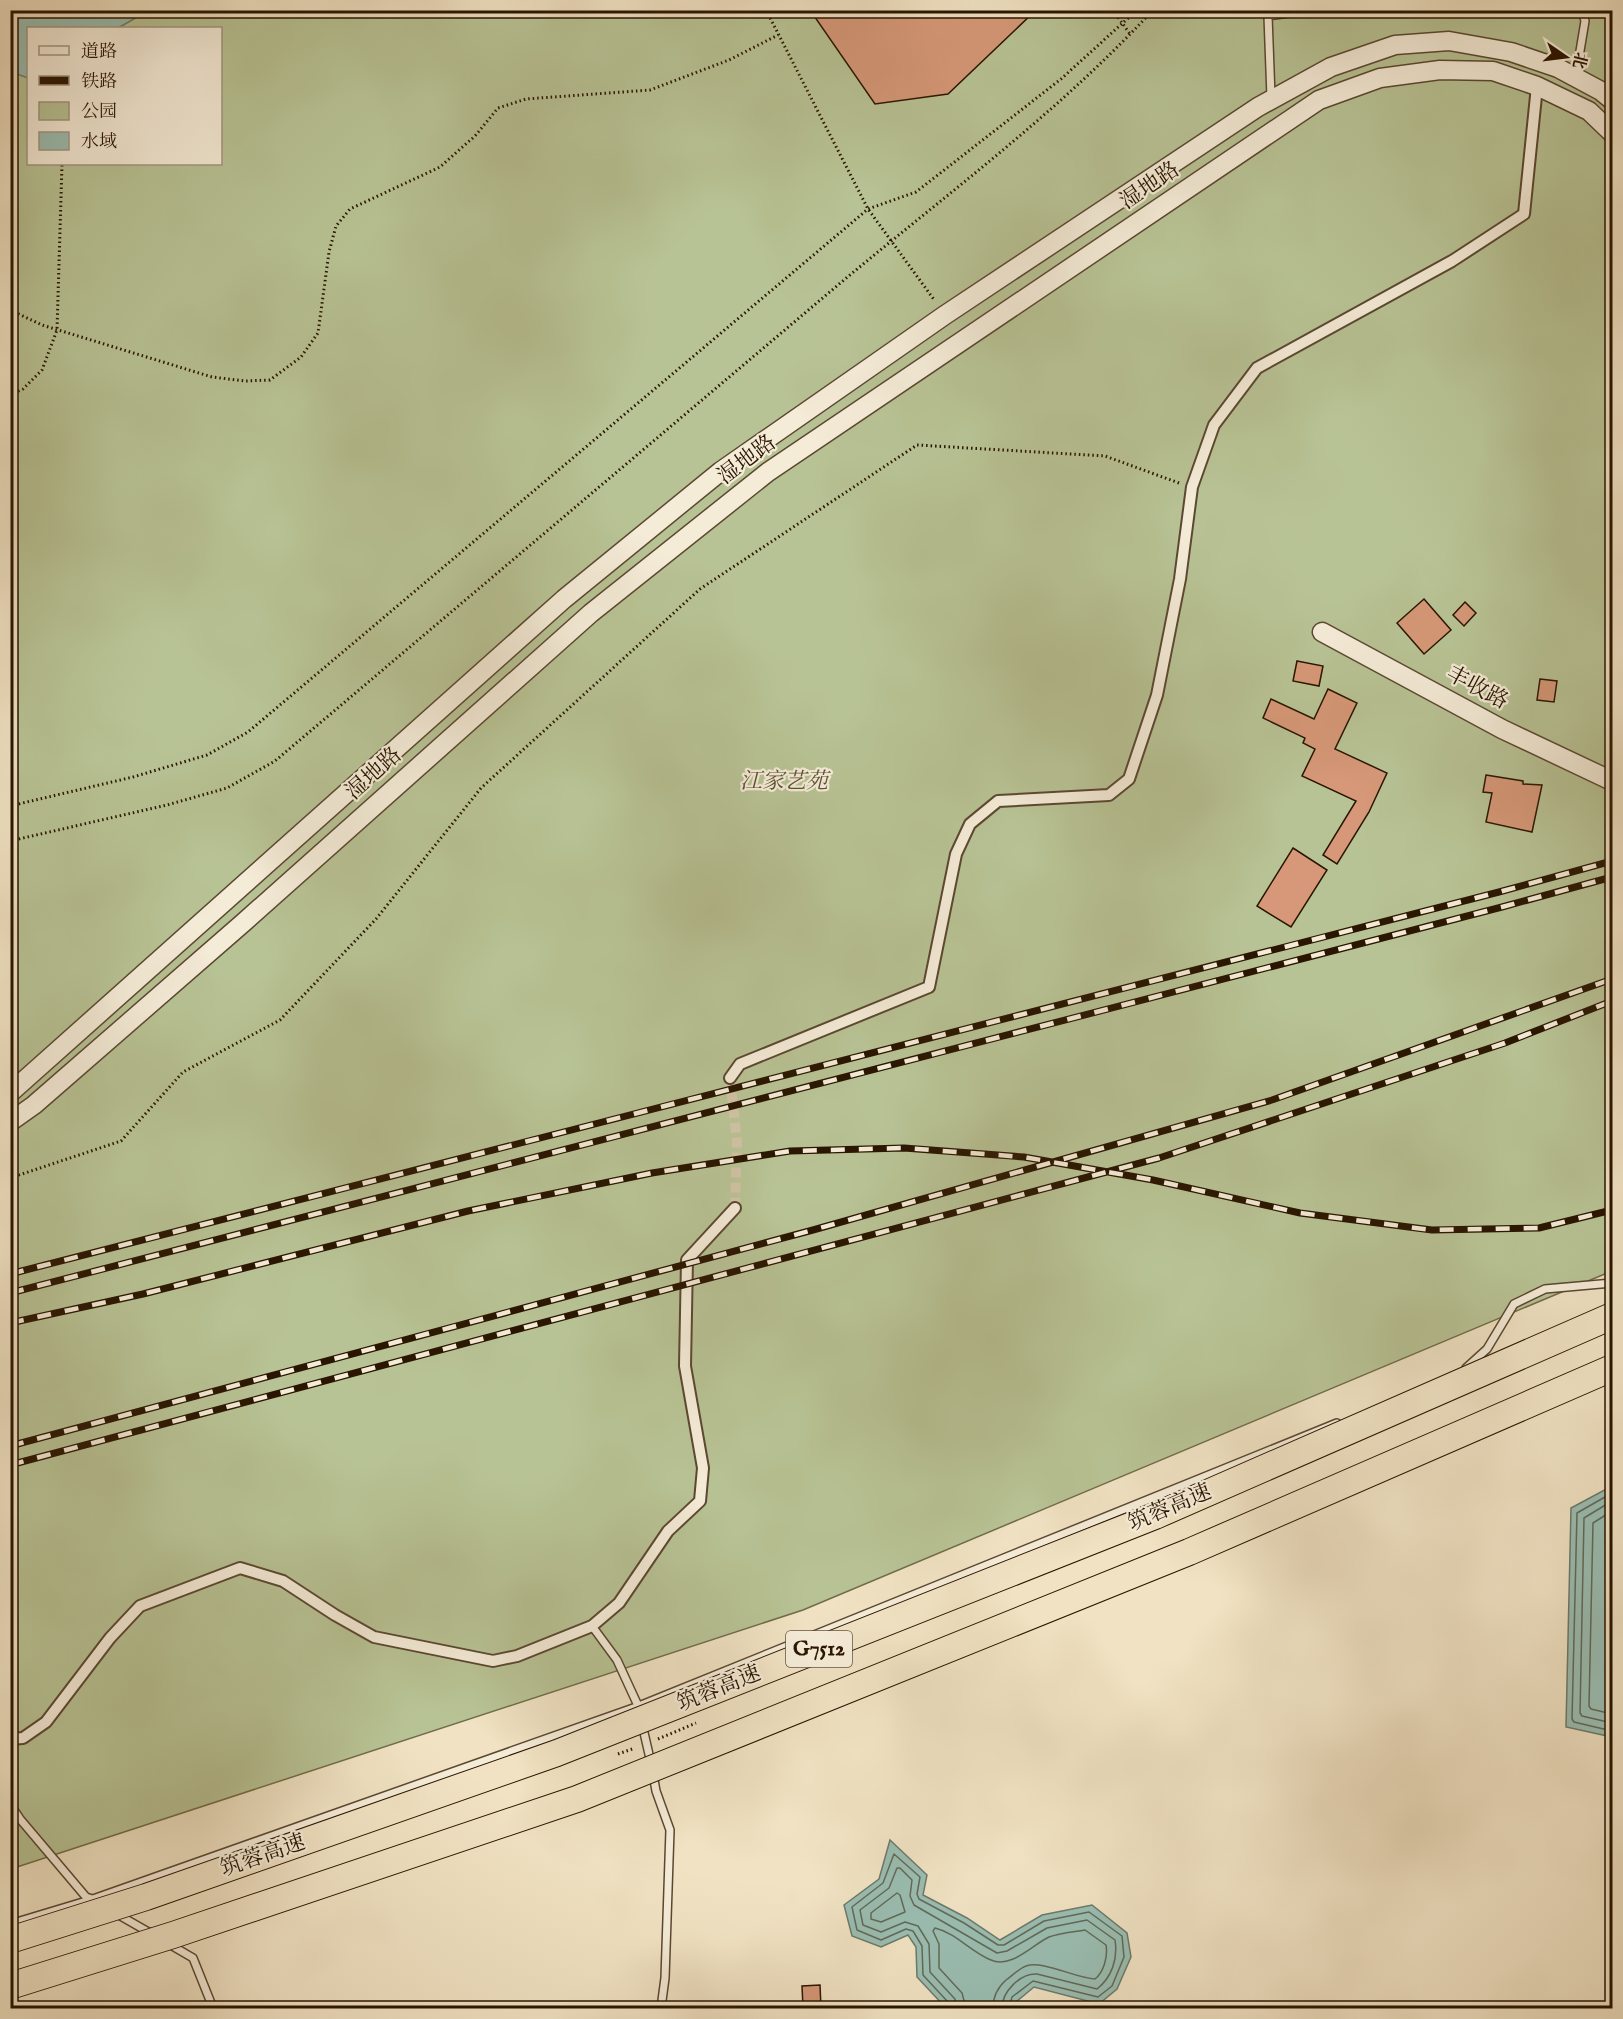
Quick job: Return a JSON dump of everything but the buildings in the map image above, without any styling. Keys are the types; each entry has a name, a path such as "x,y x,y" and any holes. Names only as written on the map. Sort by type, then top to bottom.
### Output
{"highway":[{"name":"筑蓉高速","path":"10,1940 146,1897 557,1753 1155,1516 1612,1316"},
{"name":"筑蓉高速","path":"10,1986 173,1935 577,1798 1189,1552 1612,1368"}],"street":[{"name":"湿地路","path":"10,1093 20,1087 564,599 721,471 945,315 1272,99 1331,67 1395,45 1449,41 1511,52 1544,63 1576,77 1612,100"},
{"path":"730,1078 740,1064 929,987 956,854 970,824 998,801 1109,795 1129,779 1157,695 1180,579 1192,487 1214,425 1257,368 1452,261 1524,214 1544,63"},
{"name":"湿地路","path":"10,1122 34,1105 225,938 591,613 768,472 1319,100 1380,78 1440,70 1493,71 1539,88 1589,111 1612,133"},
{"name":"丰收路","path":"1322,632 1502,729 1612,781"},
{"path":"10,1739 23,1738 46,1722 110,1638 140,1606 240,1568 283,1581 374,1637 493,1661 517,1656 592,1626 619,1602 668,1530 700,1501 704,1468 685,1366 687,1260 735,1208"}],"lane":[{"path":"1272,99 1267,13 1311,10"},
{"path":"1576,77 1585,21 1582,10"},
{"path":"1463,1371 1487,1349 1514,1304 1545,1289 1612,1282"},
{"path":"10,1924 93,1899 639,1706 1347,1419"},
{"path":"592,1626 617,1660 639,1706 657,1791 670,1830 665,1978 661,2008"},
{"path":"10,1804 86,1897 193,1958 213,2008"}],"path":[{"path":"766,10 868,209 945,315"},
{"path":"1113,10 1130,34"},
{"path":"10,806 133,777 207,755 248,732 868,209 916,192 1061,80 1137,10"},
{"path":"10,841 167,805 227,788 275,761 892,240 1045,115 1153,10"},
{"path":"10,310 57,330 212,377 245,381 270,380 301,357 318,333 329,252 336,226 350,209 440,167 475,136 498,108 526,99 650,90 729,60 778,35"},
{"path":"10,395 23,389 42,370 57,330 62,165"},
{"path":"10,1178 122,1141 183,1072 280,1020 376,919 481,788 691,597 917,445 1105,456 1192,487"}],"green space":[{"name":"江家艺苑","path":"11,11 1612,11 1612,1271 803,1610 11,1869"}],"water":[{"path":"11,10 148,10 120,27 27,27 27,78 11,72"},
{"path":"1612,1486 1612,1737 1566,1727 1571,1508"},
{"path":"890,1840 927,1875 923,1895 967,1918 1000,1940 1042,1915 1092,1905 1127,1933 1131,1957 1117,1989 1099,2004 1034,1987 1016,2002 1015,2008 946,2008 917,1977 916,1947 908,1935 881,1947 852,1936 844,1905 879,1879"}],"tunnel":[{"path":"730,1078 737,1141 735,1208"}],"railway":[{"path":"10,1274 1499,892 1612,861"},
{"path":"10,1293 1612,877"},
{"path":"10,1446 813,1230 1272,1100 1612,979"},
{"path":"10,1465 1159,1158 1505,1043 1612,1001"},
{"path":"10,1323 143,1294 468,1211 652,1173 790,1151 904,1148 1024,1157 1153,1180 1300,1213 1432,1230 1539,1228 1612,1210"}]}
